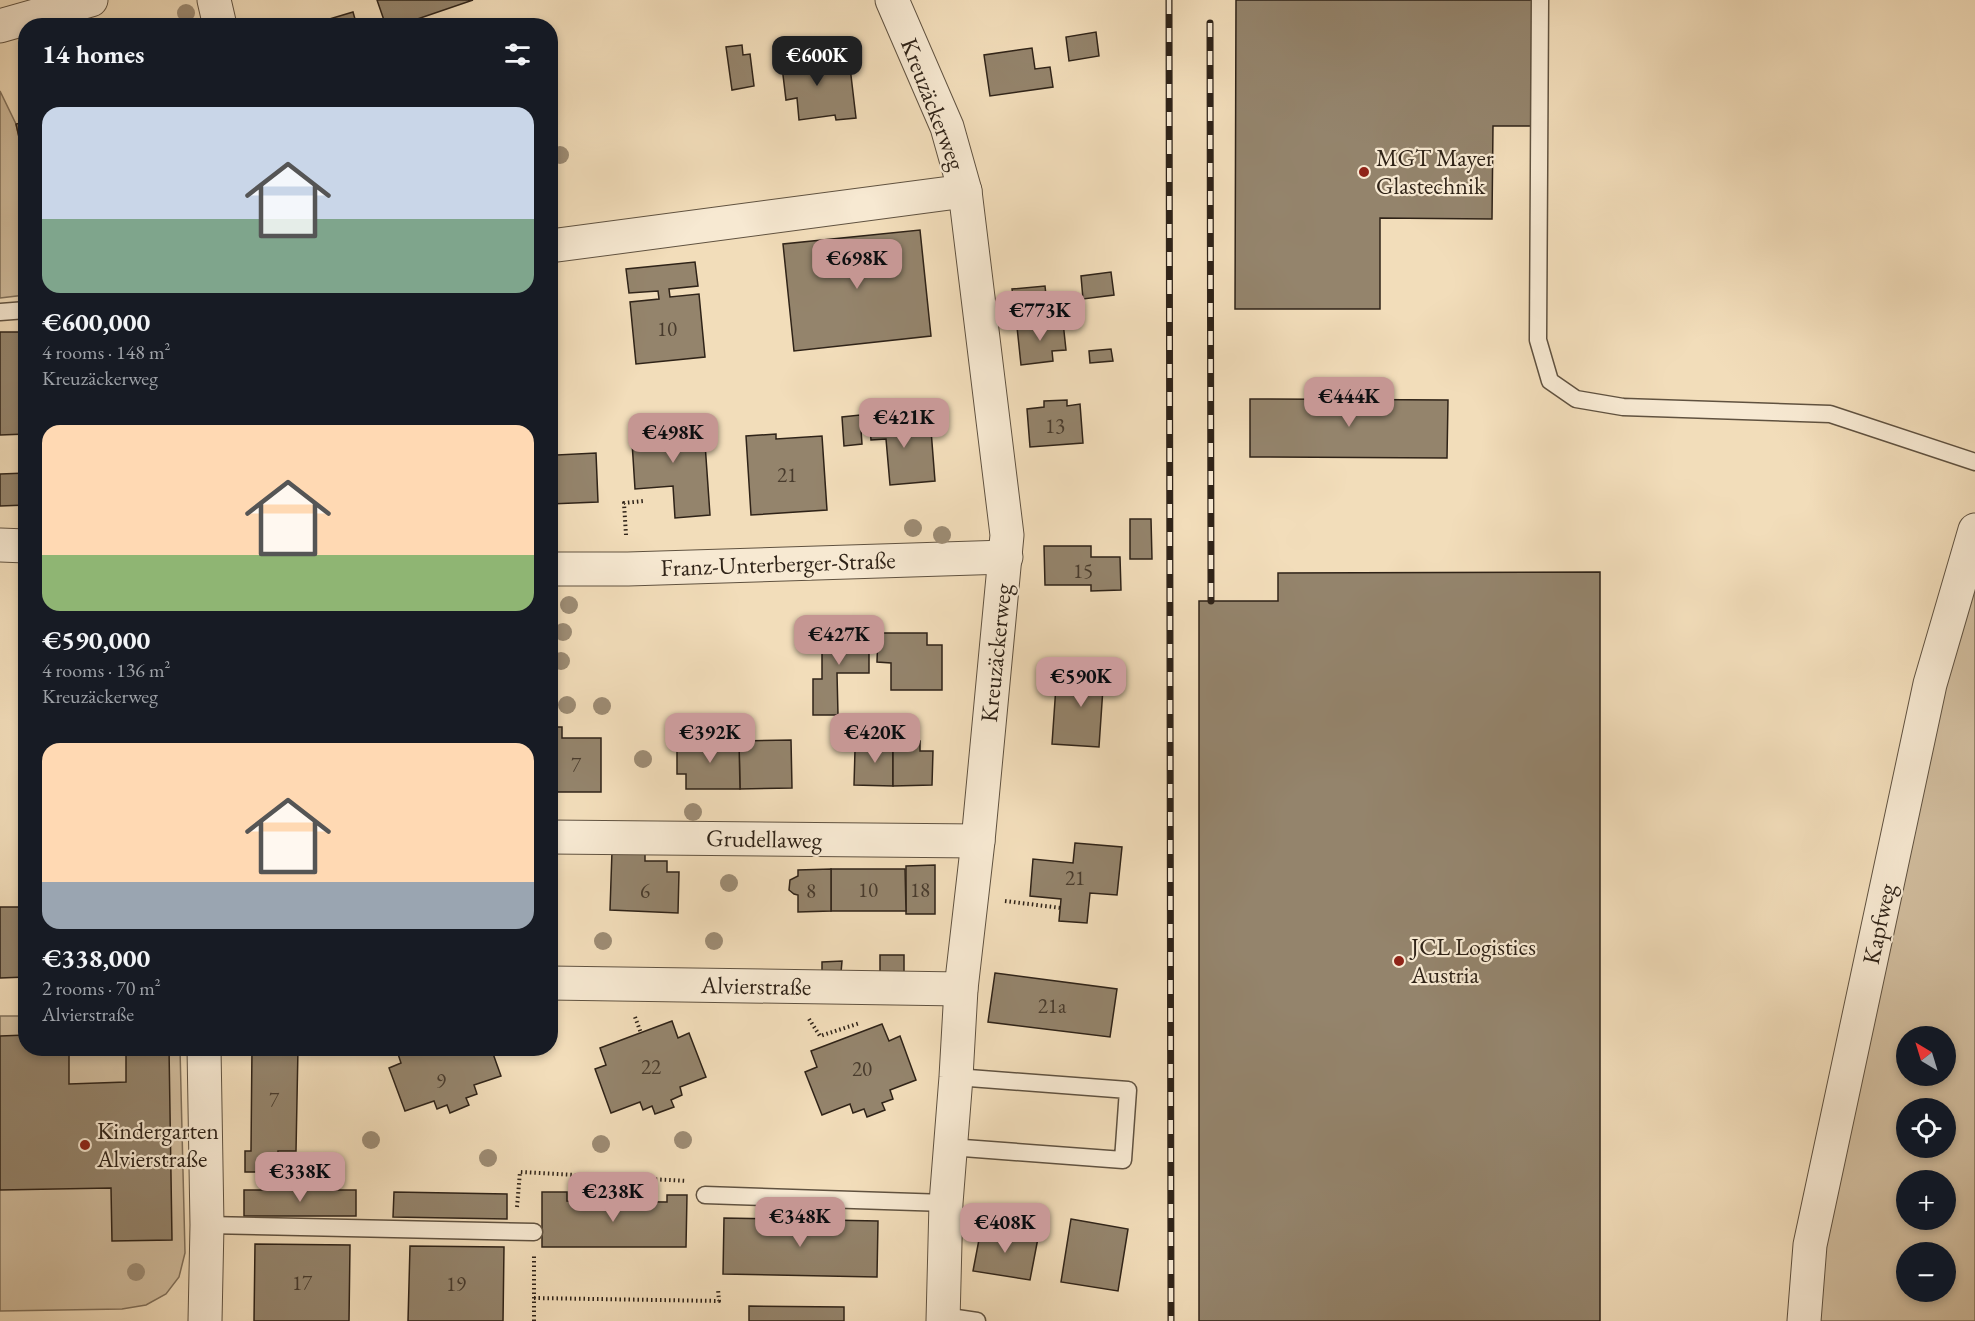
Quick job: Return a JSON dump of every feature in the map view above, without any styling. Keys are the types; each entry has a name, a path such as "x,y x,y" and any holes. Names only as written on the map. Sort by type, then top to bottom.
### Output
{"street":[{"path":"214,0 218,18"},
{"name":"Kreuzäckerweg","path":"892,0 946,127 965,191 1007,535 978,841 961,989 946,1203 944,1318"},
{"path":"26,18 82,1"},
{"path":"0,26 18,21"},
{"path":"558,245 965,191"},
{"name":"Kapfweg","path":"1804,1321 1810,1245 1925,706 1975,531"},
{"path":"0,545 18,546"},
{"name":"Franz-Unterberger-Straße","path":"558,569 628,569 1006,557"},
{"name":"Grudellaweg","path":"558,837 978,841"},
{"name":"Alvierstraße","path":"558,983 961,989"},
{"path":"204,1056 207,1225 204,1321"}],"lane":[{"path":"1540,0 1538,340 1550,381 1576,399 1623,407 1830,414 1975,462"},
{"path":"0,312 18,311"},
{"path":"950,1147 1123,1160 1128,1090 956,1077"},
{"path":"705,1195 946,1203"},
{"path":"207,1225 534,1232"},
{"path":"944,1318 977,1321"}],"path":[{"path":"628,569 624,504 643,501"},
{"path":"971,897 1061,908"},
{"path":"516,1232 520,1172 704,1182 705,1195"},
{"path":"534,1232 534,1321"},
{"path":"534,1298 719,1301 718,1289"}],"shaded area":[{"path":"0,91 18,133 18,296 0,298"},
{"path":"1975,530 1975,1321 1804,1321"},
{"path":"0,1016 18,1016 18,1056 180,1056 185,1253 179,1277 166,1294 146,1305 122,1309 0,1311"}],"building":[{"path":"377,0 473,0 420,18 383,18"},
{"name":"MGT Mayer Glastechnik","path":"1236,0 1532,0 1531,126 1493,126 1492,219 1380,218 1380,309 1235,309"},
{"path":"353,12 355,18 333,18"},
{"path":"1096,32 1099,56 1069,61 1066,37"},
{"path":"742,45 743,55 750,54 754,86 732,90 726,47"},
{"path":"808,46 812,72 850,67 856,118 836,120 835,115 799,120 797,98 786,100 780,50"},
{"path":"1032,48 1035,69 1050,67 1053,87 990,96 984,55"},
{"path":"920,230 931,336 794,351 783,244"},
{"path":"695,262 698,286 669,289 670,297 699,294 705,357 636,364 630,302 659,299 658,291 629,293 626,269"},
{"path":"1111,272 1114,295 1083,299 1081,276"},
{"path":"1045,286 1046,295 1059,293 1063,322 1017,327 1012,289"},
{"path":"1063,322 1066,350 1052,351 1053,361 1021,365 1017,327"},
{"path":"0,332 18,332 18,434 0,435"},
{"path":"1111,349 1113,361 1090,363 1089,351"},
{"path":"1250,399 1448,400 1447,458 1250,457"},
{"path":"1067,400 1067,406 1080,404 1083,443 1030,447 1027,409 1044,407 1044,401"},
{"path":"906,412 907,432 931,430 935,481 890,485 886,439 871,440 869,415"},
{"path":"860,415 862,444 844,446 842,417"},
{"path":"673,416 674,432 704,429 710,515 675,518 673,486 635,489 631,426 655,424 654,417"},
{"path":"776,434 776,439 822,436 827,510 751,515 746,436"},
{"path":"596,453 598,502 558,504 558,455"},
{"path":"18,473 18,505 0,506 0,474"},
{"path":"1130,519 1151,519 1152,559 1130,559"},
{"path":"1044,546 1091,546 1091,557 1120,557 1121,590 1091,591 1091,585 1045,585"},
{"name":"JCL Logistics Austria","path":"1600,572 1600,1321 1199,1321 1199,601 1278,601 1278,573"},
{"path":"822,631 869,631 869,673 837,673 838,715 813,715 813,679 822,679"},
{"path":"878,633 927,633 927,645 942,645 942,690 891,690 891,663 877,662"},
{"path":"1076,668 1115,670 1114,689 1103,688 1099,747 1052,744 1056,686 1075,687"},
{"path":"558,727 562,727 562,738 601,738 601,792 558,792"},
{"path":"791,740 792,788 740,789 739,741"},
{"path":"677,741 739,741 740,789 686,789 686,774 677,774"},
{"path":"866,741 893,741 893,786 854,785 855,750 866,750"},
{"path":"893,741 920,741 920,751 933,751 932,785 893,786"},
{"path":"1075,843 1122,847 1117,895 1090,893 1087,923 1059,921 1061,899 1030,896 1033,859 1073,863"},
{"path":"612,851 645,851 645,861 667,861 667,872 679,872 678,913 610,910"},
{"path":"935,865 935,914 906,914 906,866"},
{"path":"831,869 905,869 906,911 831,911"},
{"path":"831,869 831,911 798,912 798,895 789,890 790,880 798,876 798,870"},
{"path":"0,907 18,907 18,977 0,978"},
{"path":"880,955 904,955 904,972 880,973"},
{"path":"842,961 841,973 822,973 822,962"},
{"path":"995,973 1117,989 1110,1037 988,1022"},
{"path":"672,1021 678,1038 689,1033 706,1077 680,1087 682,1095 671,1100 674,1107 655,1114 652,1106 643,1110 640,1102 611,1113 595,1069 606,1065 600,1048"},
{"path":"882,1024 889,1041 900,1036 916,1080 890,1090 893,1099 882,1103 885,1110 867,1117 864,1109 853,1113 850,1104 822,1115 805,1072 817,1067 811,1051"},
{"name":"Kindergarten Alvierstraße","path":"18,1035 18,1056 69,1056 69,1084 126,1082 126,1056 169,1056 172,1240 112,1241 111,1188 0,1190 0,1036"},
{"path":"252,1056 298,1056 296,1151 278,1151 277,1172 245,1172 245,1151 251,1151"},
{"path":"399,1056 494,1056 501,1076 474,1085 477,1094 466,1098 469,1105 450,1113 447,1105 437,1109 434,1101 405,1111 389,1068 401,1063"},
{"path":"244,1190 356,1190 356,1216 244,1216"},
{"path":"394,1192 507,1194 507,1219 393,1217"},
{"path":"542,1192 567,1192 567,1201 667,1202 667,1195 687,1195 686,1247 542,1247"},
{"path":"724,1218 878,1221 877,1277 723,1274"},
{"path":"1071,1219 1128,1229 1118,1291 1061,1282"},
{"path":"981,1229 1038,1238 1030,1280 973,1271"},
{"path":"255,1244 350,1245 349,1321 254,1321"},
{"path":"410,1246 504,1247 503,1321 408,1321"},
{"path":"749,1306 844,1307 844,1321 749,1321"}],"railway":[{"path":"1169,0 1171,1321"},
{"path":"1210,23 1211,601"}],"place":[{"name":"MGT Mayer Glastechnik","path":"1364,172"},
{"name":"JCL Logistics Austria","path":"1399,961"},
{"name":"Kindergarten Alvierstraße","path":"85,1145"}]}
